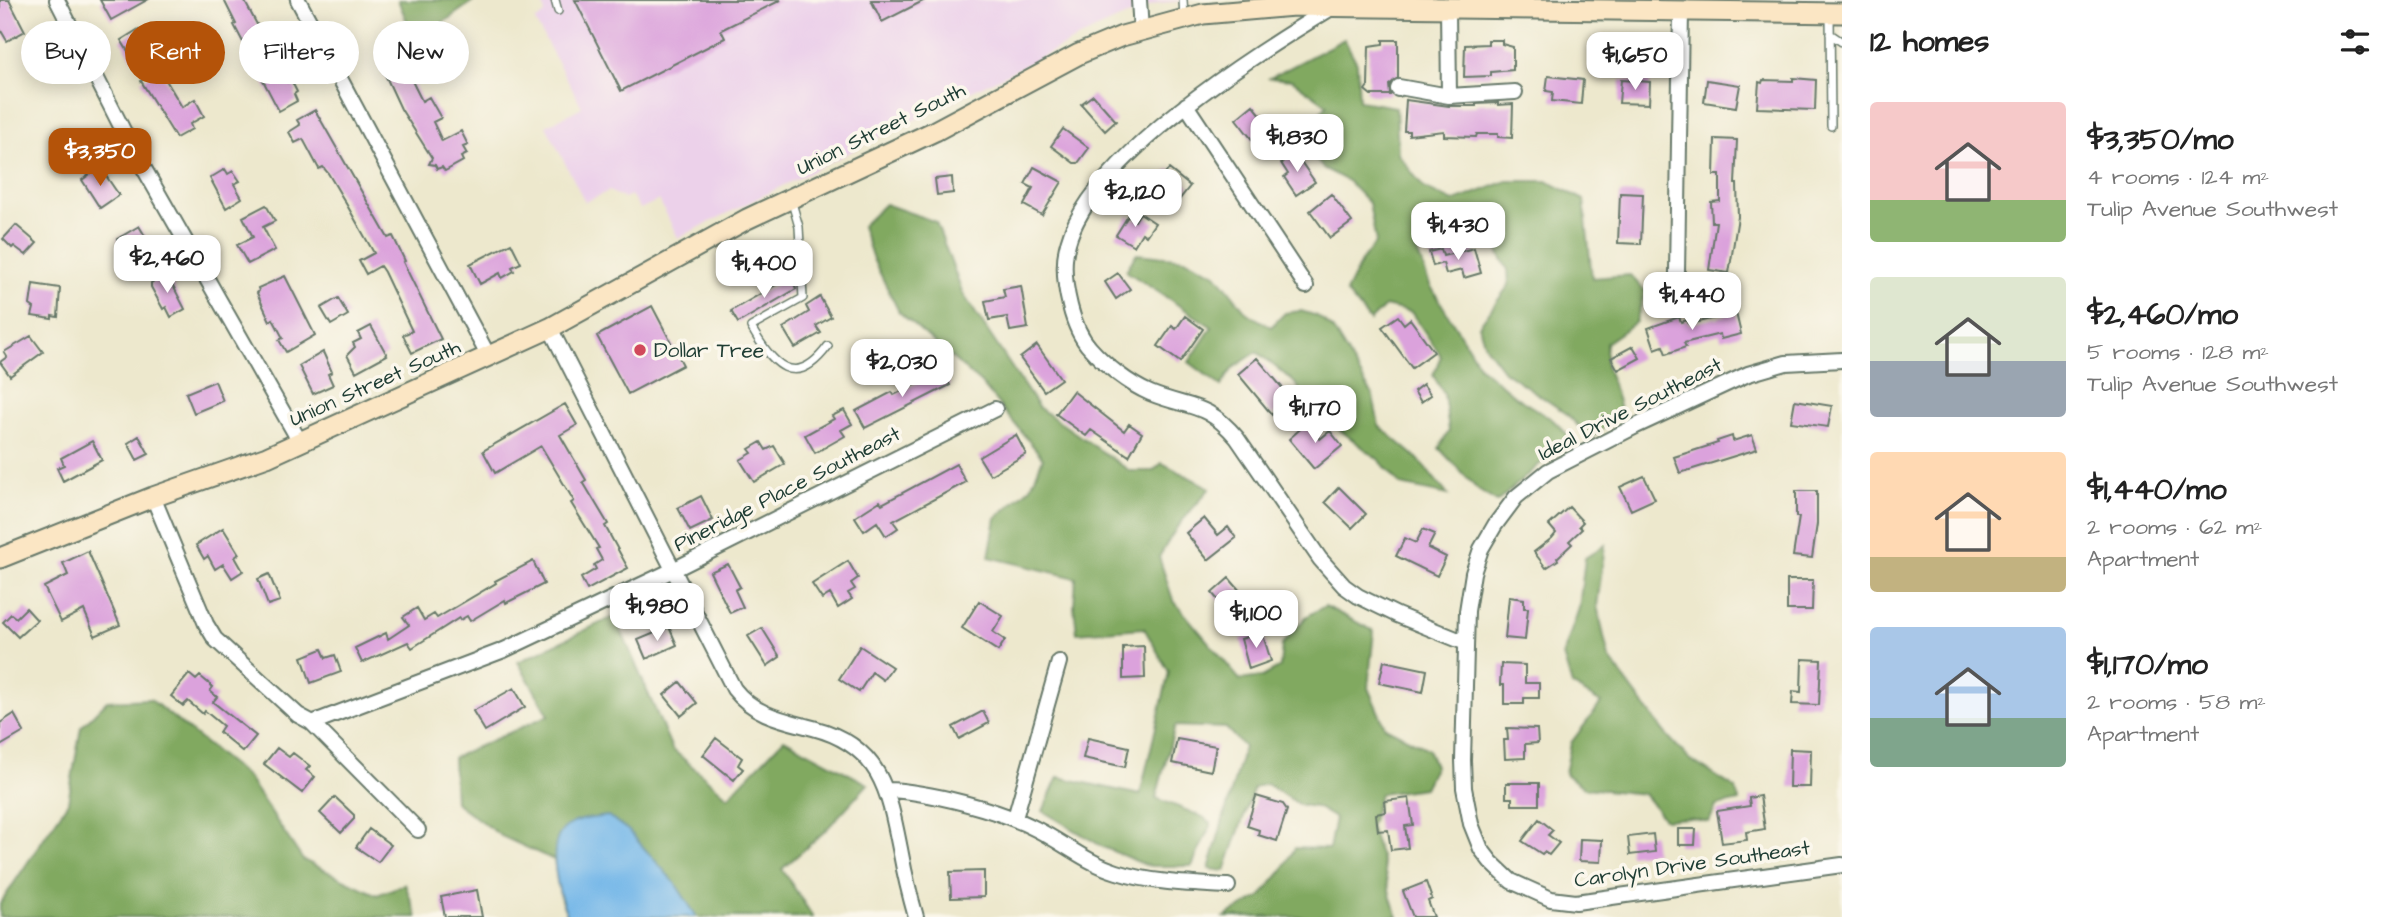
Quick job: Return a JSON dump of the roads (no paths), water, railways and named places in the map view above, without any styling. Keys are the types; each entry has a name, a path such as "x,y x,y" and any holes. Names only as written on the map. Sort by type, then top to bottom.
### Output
{"main road":[{"name":"Union Street South","path":"0,558 153,497 267,457 550,328 747,219 935,131 1079,54 1141,31 1183,9 1235,10 1376,3 1448,8 1590,5 1681,11 1836,13"}],"street":[{"path":"57,0 130,144 300,442"},
{"path":"298,0 489,356"},
{"path":"1139,0 1141,31"},
{"path":"1335,6 1186,105 1106,178 1077,219 1068,241 1064,258 1067,294 1079,332 1099,358 1149,393 1200,408 1225,423 1320,559 1344,586 1397,615 1466,643"},
{"path":"1448,8 1449,96"},
{"path":"1677,273 1681,11"},
{"path":"1398,89 1399,87 1449,96 1515,92"},
{"path":"1186,105 1306,286"},
{"path":"550,328 734,689 744,703 774,717 840,736 870,760 886,790 916,917"},
{"name":"Ideal Drive Southeast","path":"1466,643 1467,611 1473,573 1481,549 1494,525 1516,497 1548,471 1748,374 1786,363 1842,360"},
{"name":"Pineridge Place Southeast","path":"312,723 505,650 673,570 995,409"},
{"path":"153,497 206,624 215,639 298,715 312,723 418,830"},
{"name":"Carolyn Drive Southeast","path":"1466,643 1462,760 1471,824 1491,862 1511,881 1551,899 1576,902 1842,865"},
{"path":"1015,818 1059,662"},
{"path":"886,790 933,797 1015,818 1082,857 1115,872 1165,881 1228,886"}],"lane":[{"path":"555,0 558,11"},
{"path":"1831,126 1830,34 1836,13"},
{"path":"1830,34 1842,42"},
{"path":"791,199 799,227 803,298 751,327 764,350 778,363 793,370 816,362 828,346"}],"water":[{"path":"608,816 629,831 675,883 697,917 568,917 555,870 559,835 566,827 576,822"}],"place":[{"name":"Dollar Tree","path":"640,350"}]}
